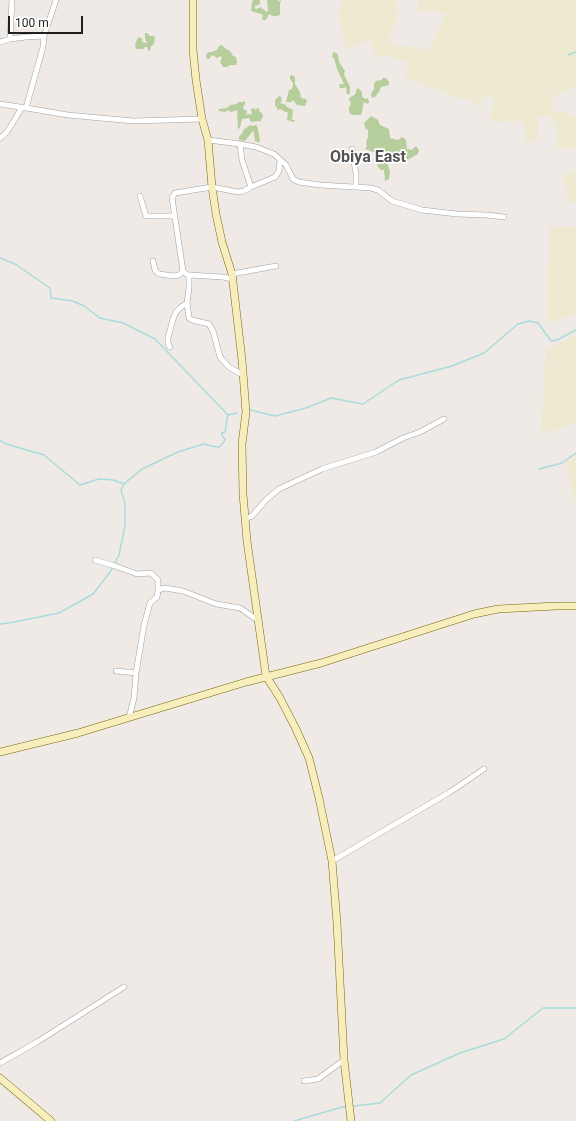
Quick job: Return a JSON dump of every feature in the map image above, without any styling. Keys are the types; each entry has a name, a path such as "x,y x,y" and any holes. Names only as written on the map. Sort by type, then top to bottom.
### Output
{"street":[{"path":"10,39 12,0"},
{"path":"0,138 7,132 24,107 56,0"},
{"path":"193,0 193,50 196,80 202,119 208,140 216,214 232,276 243,375 246,412 242,444 243,494 247,540 266,676 280,698 309,758 332,861 344,1060 351,1121"},
{"path":"0,42 10,39 44,36"},
{"path":"0,104 68,115 133,121 202,119"},
{"path":"208,140 256,147 274,154 286,165 293,179 297,182 371,188 378,190 392,201 422,210 504,217"},
{"path":"240,144 242,160 251,187"},
{"path":"352,149 356,174 356,187"},
{"path":"276,266 223,277 189,275 183,271 172,198 175,193 212,187 238,192 244,191 275,177 279,171 280,160"},
{"path":"140,196 146,216 174,216"},
{"path":"153,261 155,270 158,274 174,276 179,275 183,271"},
{"path":"189,275 187,303 189,318 209,324 213,331 220,357 229,367 243,375"},
{"path":"170,347 168,344 168,338 173,319 176,312 187,303"},
{"path":"245,520 252,516 266,500 279,489 322,469 376,452 444,419"},
{"path":"95,560 137,574 151,573 165,588"},
{"path":"129,718 134,698 136,673 144,625 148,607 157,597 158,580"},
{"path":"158,590 165,588 183,590 216,604 240,608 259,621"},
{"path":"0,752 78,733 266,676 321,663 474,614 498,609 576,606"},
{"path":"116,671 136,673"},
{"path":"332,861 428,805 484,769"},
{"path":"0,1063 37,1042 124,987"},
{"path":"304,1081 318,1079 344,1060"},
{"path":"0,1078 50,1121"}],"shaded area":[{"path":"343,0 395,0 399,14 387,43 428,50 439,30 446,12 417,11 418,0 576,0 576,87 553,96 553,109 572,116 576,115 576,148 556,148 556,122 551,122 551,115 539,117 537,143 524,141 524,123 520,121 492,122 490,119 491,110 495,99 486,95 475,107 471,100 456,97 405,78 409,63 386,54 377,59 370,40 345,49 338,11"},
{"path":"576,172 576,202 569,202 563,174"},
{"path":"549,227 576,227 576,314 548,323 548,293"},
{"path":"576,335 576,423 541,436 546,350"},
{"path":"576,457 576,500 573,500 566,462"}],"green space":[{"path":"253,0 260,0 260,4 255,6 255,8 261,7 266,12 268,11 267,0 278,0 279,2 281,0 280,15 273,16 269,14 266,20 262,20 263,15 251,11"},
{"path":"145,33 155,37 154,44 151,46 150,51 147,47 143,49 136,49 135,45 138,37 142,38 144,43 147,43"},
{"path":"222,45 236,57 236,65 223,67 220,62 222,58 220,56 217,58 212,55 209,59 207,59 206,56 208,52 217,50 219,46"},
{"path":"333,52 338,55 339,62 345,71 344,74 350,87 350,93 347,95 346,87 340,88 339,86 340,84 344,84 334,58 332,57"},
{"path":"292,75 295,77 295,84 300,92 301,98 306,99 307,101 305,106 297,105 293,100 291,102 286,102 289,90 292,89 293,85 290,79 290,76"},
{"path":"382,78 386,78 389,85 381,87 375,97 372,98 371,94 374,89 374,84 376,81 382,80"},
{"path":"358,88 362,92 362,96 365,99 368,98 369,102 368,104 364,102 361,115 353,115 350,114 349,111 351,104 349,99 356,93"},
{"path":"279,96 281,97 282,101 280,103 293,110 292,120 295,120 294,122 287,120 288,113 280,109 277,110 275,100"},
{"path":"244,101 245,104 243,107 247,112 246,115 252,115 251,109 254,108 255,110 258,108 263,116 261,121 251,122 249,118 242,119 240,128 238,129 237,110 231,112 228,110 225,112 219,111 219,109 227,108 230,105"},
{"path":"371,116 378,120 380,125 389,129 390,138 398,140 402,137 406,140 407,149 412,150 416,146 419,150 418,154 406,161 398,162 392,158 389,159 389,179 385,181 384,170 381,170 377,164 381,162 386,154 379,150 373,152 365,149 367,146 366,142 368,130 365,128 364,123"},
{"path":"250,125 256,125 258,128 260,142 255,141 253,131 245,141 239,140 243,130"}],"waterway":[{"path":"568,55 576,52"},
{"path":"0,258 15,264 50,288 51,298 73,301 84,306 100,318 123,323 155,339 228,415"},
{"path":"250,410 275,416 306,408 331,398 363,404 399,380 452,366 484,353 518,324 529,321 538,323 551,341 557,340 576,330"},
{"path":"114,564 119,555 125,526 125,504 121,490 124,484 142,469 178,452 204,444 219,447 225,439 222,436 222,433 225,432 228,415 237,413"},
{"path":"0,440 6,444 44,455 80,485 99,479 113,480 124,484"},
{"path":"539,469 562,463 576,453"},
{"path":"0,624 59,613 93,594 113,567"},
{"path":"354,1106 380,1103 411,1075 460,1053 504,1039 543,1008 576,1008"},
{"path":"294,1121 346,1106"}],"district":[{"name":"Obiya East","path":"368,158"}]}
